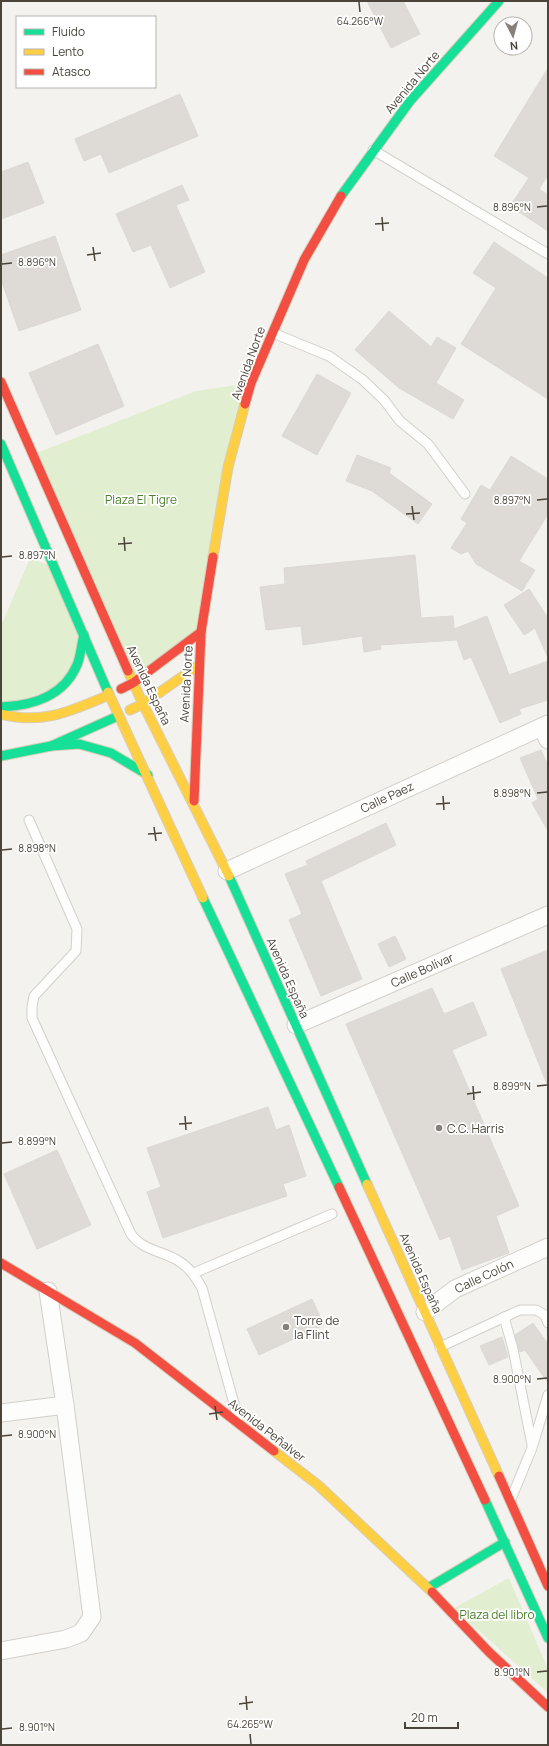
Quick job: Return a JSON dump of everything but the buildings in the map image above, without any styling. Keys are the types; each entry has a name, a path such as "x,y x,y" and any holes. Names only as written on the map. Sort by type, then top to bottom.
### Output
{"main road":[{"name":"Avenida Norte","path":"192,826 201,632 228,467 251,383 271,333 304,260 334,206 372,150 410,101 486,14 500,1"},
{"name":"Avenida España","path":"1,382 133,683 227,871 548,1586"},
{"path":"1,444 118,716 148,775 505,1542 548,1638"},
{"path":"1,714 32,720 53,717 109,695 133,683 201,632"},
{"path":"1,706 28,705 48,698 65,684 76,666 84,635"},
{"path":"51,746 143,704 199,665"},
{"path":"1,756 51,746 79,744 111,754 148,775"},
{"path":"189,864 190,849"},
{"name":"Avenida Peñalver","path":"1,1263 136,1343 318,1485 428,1588 489,1652"},
{"path":"428,1588 505,1542"},
{"path":"489,1652 533,1706"},
{"path":"489,1652 548,1707"}],"street":[{"name":"Calle Paez","path":"227,871 546,730"},
{"name":"Calle Bolívar","path":"296,1025 548,915"},
{"name":"Calle Colón","path":"425,1312 455,1289 548,1247"},
{"path":"1,1650 66,1639 81,1633 92,1617 65,1405 48,1291"},
{"path":"1,1413 65,1405"}],"lane":[{"path":"372,150 548,254"},
{"path":"271,333 329,356 363,380 384,400 400,421 428,444 465,494"},
{"path":"29,820 77,929 76,951 34,996 32,1018 131,1234 140,1244 176,1260 194,1272 202,1288 240,1424"},
{"path":"194,1272 332,1214"},
{"path":"440,1346 520,1310 536,1310 545,1315 548,1323"},
{"path":"504,1317 532,1448"},
{"path":"505,1542 510,1501 532,1448 548,1395"}],"green space":[{"name":"Plaza El Tigre","path":"251,383 201,632 133,683 34,454 196,391"},
{"path":"30,558 54,567 84,635 65,685 1,707 1,626"},
{"name":"Plaza del libro","path":"509,1578 548,1669 548,1693 454,1608"}],"traffic: fast":[{"path":"341,196 410,101 499,1"},
{"path":"1,444 108,692"},
{"path":"1,707 35,701 55,692 71,676 77,665 84,635"},
{"path":"1,756 51,746 118,716"},
{"path":"51,746 79,744 111,753 148,775"},
{"path":"229,876 367,1184"},
{"path":"203,898 339,1187"},
{"path":"485,1500 548,1638"},
{"path":"428,1588 505,1542"}],"traffic: slow":[{"path":"213,557 228,467 245,404"},
{"path":"130,710 143,704 199,665"},
{"path":"128,671 229,876"},
{"path":"108,692 203,898"},
{"path":"1,714 30,718 56,715 109,695"},
{"path":"367,1184 499,1476"},
{"path":"274,1451 318,1485 432,1592"}],"traffic: jam":[{"path":"245,404 251,383 304,260 341,196"},
{"path":"1,382 128,671"},
{"path":"194,801 201,632 213,557"},
{"path":"121,689 133,683 201,632"},
{"path":"339,1187 485,1500"},
{"path":"1,1263 135,1343 274,1451"},
{"path":"499,1476 548,1586"},
{"path":"432,1592 489,1652 548,1707"}],"place":[{"name":"C.C. Harris","path":"439,1128"},
{"name":"Torre de la Flint","path":"286,1327"}]}
